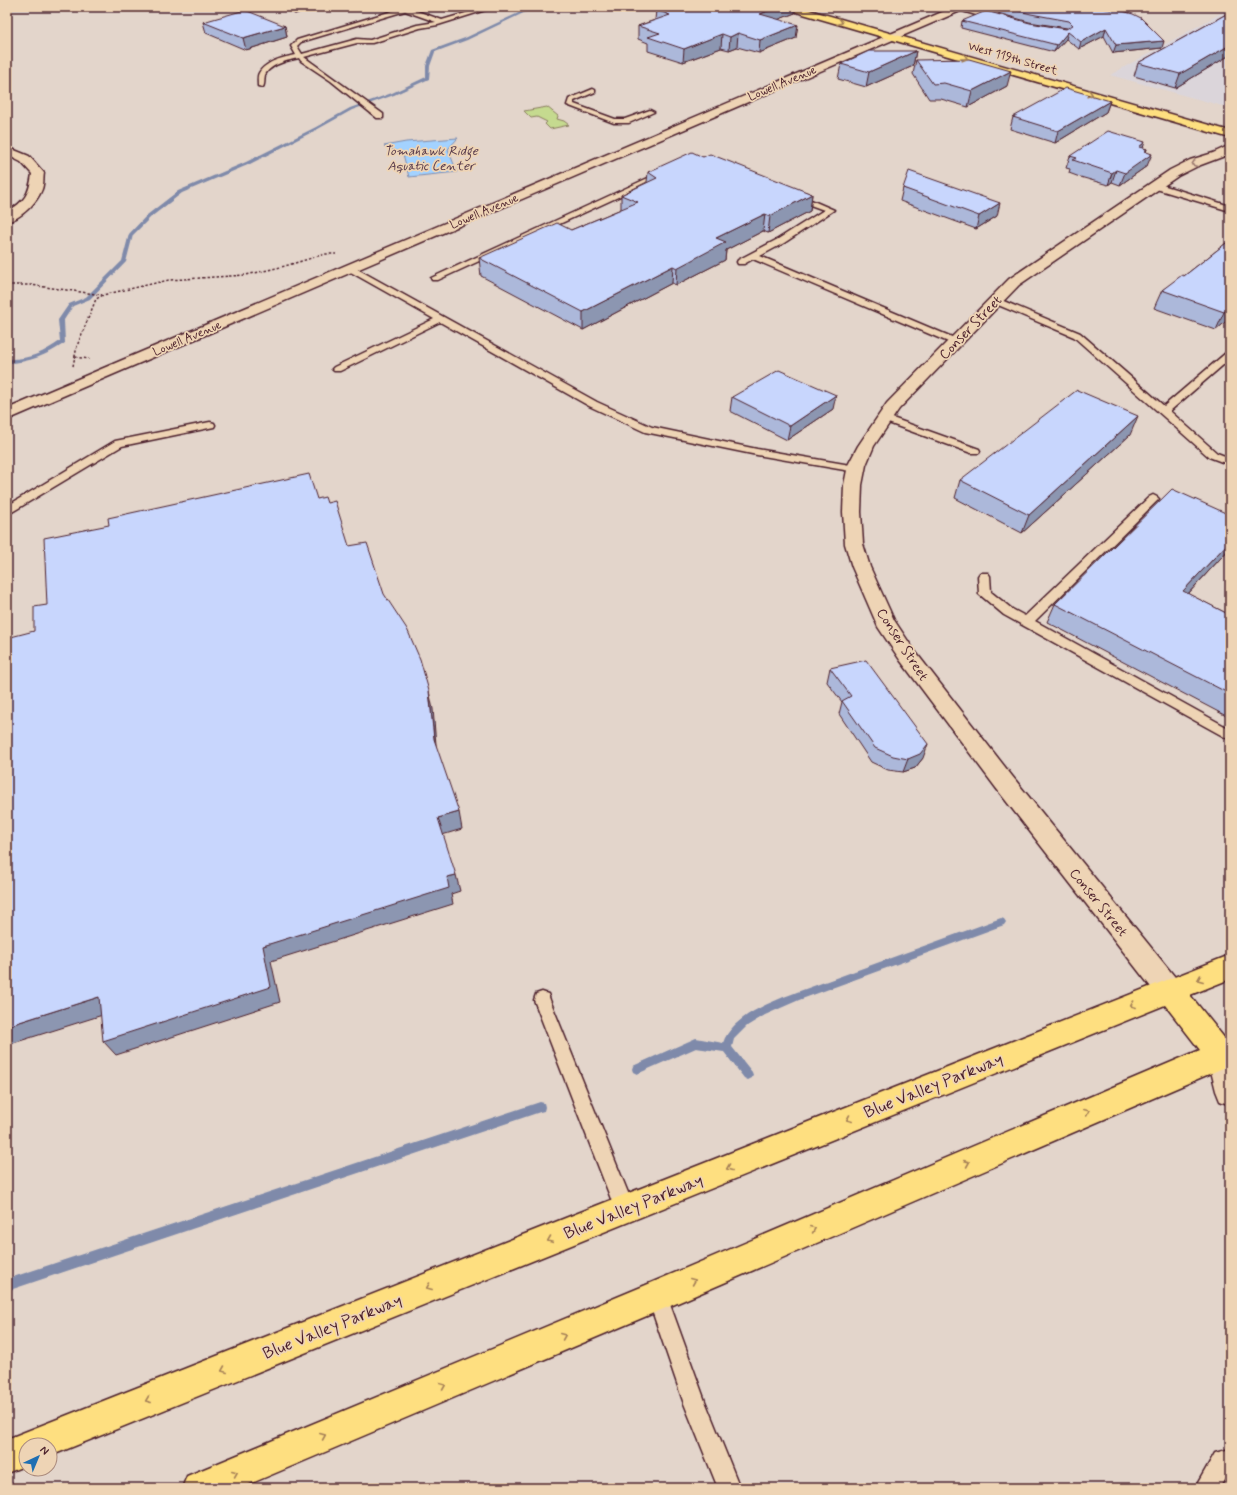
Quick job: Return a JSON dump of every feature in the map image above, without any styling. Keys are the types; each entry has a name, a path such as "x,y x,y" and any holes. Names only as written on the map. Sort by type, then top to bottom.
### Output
{"main road":[{"name":"West 119th Street","path":"789,7 898,31 925,35"},
{"path":"824,7 880,23"},
{"name":"West 119th Street","path":"898,31 1230,135"},
{"name":"Blue Valley Parkway","path":"55,1437 1230,967"},
{"path":"199,1488 1227,1056 1170,991"},
{"path":"7,1456 18,1451"}],"street":[{"name":"Lowell Avenue","path":"7,415 898,31 960,7"},
{"path":"960,7 1017,24"},
{"name":"Conser Street","path":"1170,991 1004,782 907,655 885,622 870,589 854,544 852,512 853,485 856,469 866,446 893,406 956,342 994,300 1014,282 1156,186 1173,172 1218,156 1230,149"},
{"path":"7,151 25,159 38,173 37,188 33,196 26,204 7,218"},
{"name":"Conser Street","path":"1156,186 1186,181"},
{"path":"1227,1056 1230,1091"}],"lane":[{"path":"295,11 308,7"},
{"path":"261,86 262,74 277,62 357,41 370,42 419,26 443,22 492,7"},
{"path":"380,116 333,80 303,60 294,46 299,40 403,8 443,22"},
{"path":"418,13 431,9"},
{"path":"593,91 571,100 570,105 614,122 626,121 650,112"},
{"path":"435,278 670,171"},
{"path":"1156,186 1230,209"},
{"path":"741,262 801,229 830,210 786,192"},
{"path":"753,256 956,342"},
{"path":"350,268 593,404 649,430 757,452 856,469"},
{"path":"994,300 1077,335 1213,455 1230,462"},
{"path":"337,370 440,319"},
{"path":"1164,411 1230,354"},
{"path":"884,418 975,451"},
{"path":"7,511 119,443 210,425"},
{"path":"1027,622 1153,499"},
{"path":"984,576 984,594 1008,612 1230,735"},
{"path":"542,1000 625,1210"},
{"path":"658,1296 694,1401 729,1488"},
{"path":"1206,1488 1228,1458"}],"path":[{"path":"71,372 76,358 77,346 90,319 96,299 102,295 169,280 246,275 285,266 324,254 343,255"},
{"path":"7,285 31,284 102,295"}],"shaded area":[{"path":"1230,8 1230,108 1110,75"}],"green space":[{"path":"547,107 558,116 557,119 564,121 569,125 550,129 545,124 547,122 537,117 531,118 524,111"}],"water":[{"name":"Tomahawk Ridge Aquatic Center","path":"458,138 448,149 457,172 409,177 403,154 384,146 406,142"}],"building":[{"path":"665,7 778,7 760,14 798,25 760,40 738,33 730,37 722,34 684,49 648,37 660,33 638,26 670,15 656,10"},
{"path":"1004,7 1095,7 1111,10 1115,9 1141,18 1164,41 1116,45 1106,28 1081,42 1068,32 1057,45 962,21 986,11 1030,23 1066,29 1073,25 1069,21"},
{"path":"245,10 285,26 243,38 203,22"},
{"path":"1230,12 1230,45 1180,74 1138,63"},
{"path":"869,51 916,51 869,72 841,64"},
{"path":"969,59 1011,71 972,91 944,83 933,84 916,60"},
{"path":"1066,88 1110,101 1058,131 1013,117"},
{"path":"1108,131 1145,142 1139,147 1147,149 1144,151 1152,154 1125,173 1116,170 1112,173 1073,160 1077,158 1070,156"},
{"path":"692,152 703,157 710,154 812,194 770,216 765,214 716,238 726,242 677,268 673,266 583,312 479,258 557,223 571,230 638,202 621,195 657,178 648,172"},
{"path":"909,171 1000,203 979,216 903,188"},
{"path":"1230,240 1230,307 1224,312 1162,290 1182,275 1184,276"},
{"path":"779,370 836,395 790,426 732,397"},
{"path":"1077,390 1138,416 1029,515 960,480"},
{"path":"309,474 317,499 325,497 327,503 335,501 349,546 367,543 384,594 407,629 420,659 429,691 434,739 459,812 438,818 456,875 447,877 449,888 263,946 271,987 103,1041 99,997 7,1026 7,638 34,631 34,607 47,605 44,538 109,525 108,518"},
{"path":"1172,489 1230,515 1230,541 1183,591 1230,615 1230,694 1055,604"},
{"path":"866,660 928,744 920,754 908,759 893,756 875,748 842,701 851,696 830,668"}],"waterway":[{"path":"7,361 23,361 37,357 63,342 61,320 71,305 88,298 124,261 131,235 149,216 180,192 248,163 351,109 393,94 428,78 428,66 433,51 466,39 534,7"},
{"path":"727,1048 730,1037 737,1029 752,1017 797,996 1001,922"},
{"path":"637,1069 696,1043 727,1048"},
{"path":"727,1048 748,1075"},
{"path":"7,1285 540,1107"}]}
